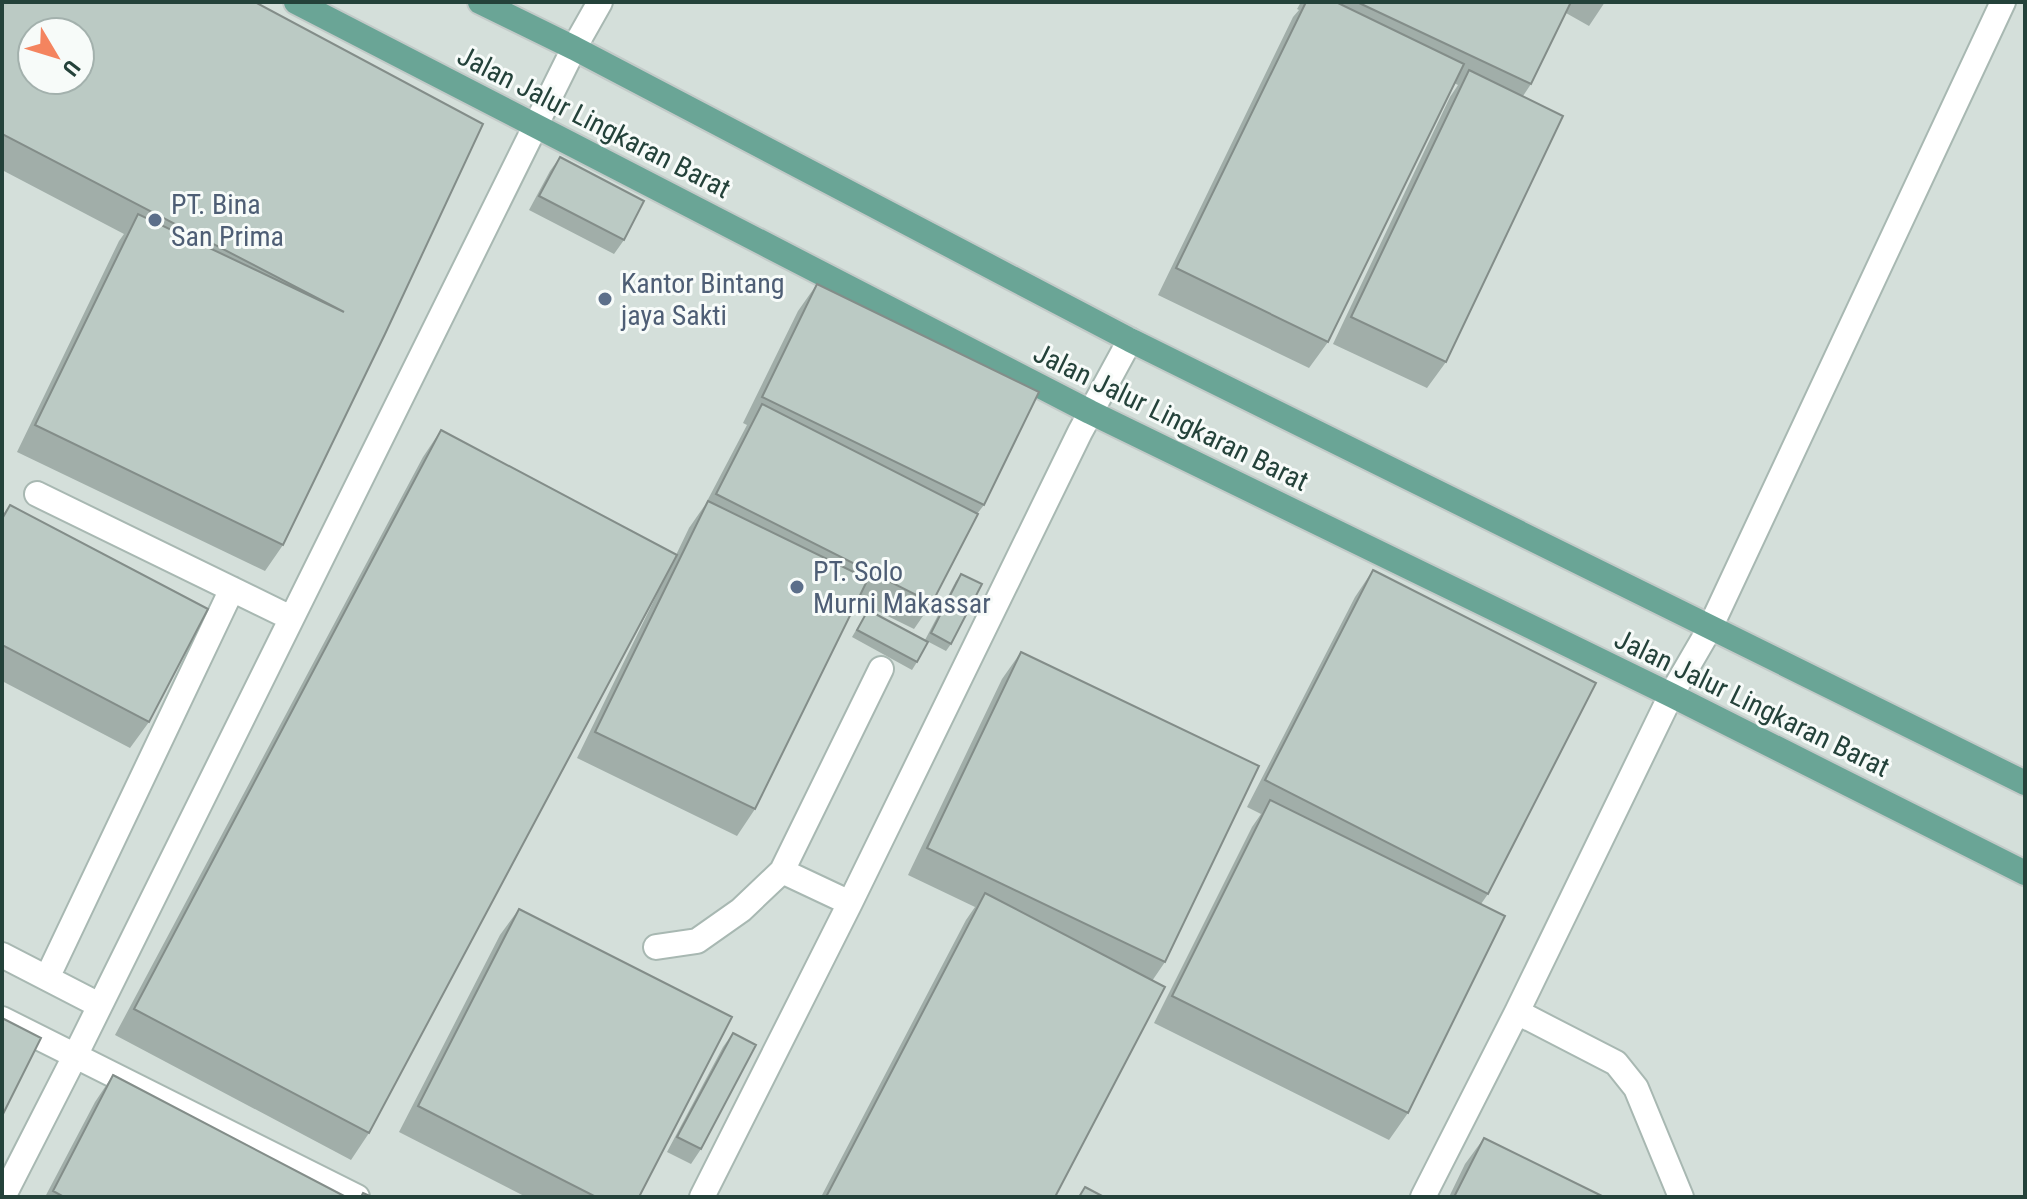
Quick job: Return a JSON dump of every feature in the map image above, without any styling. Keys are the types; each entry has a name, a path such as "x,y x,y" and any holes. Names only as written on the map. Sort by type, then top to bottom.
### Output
{"main road":[{"name":"Jalan Jalur Lingkaran Barat","path":"296,2 1090,412 1671,695 2025,873"},
{"name":"Jalan Jalur Lingkaran Barat","path":"480,2 574,48 1130,340 2025,783"}],"street":[{"path":"3,1197 574,48 600,2"},
{"path":"1423,1197 1671,695 1710,628 2003,2"},
{"path":"702,1197 850,903 1090,412 1130,340"},
{"path":"37,494 291,618"},
{"path":"47,978 232,589"},
{"path":"656,947 697,941 741,910 782,871 881,669"},
{"path":"782,871 850,903"},
{"path":"2,955 99,1005"},
{"path":"1517,1012 1616,1063 1636,1088 1681,1197"},
{"path":"2,1019 357,1197"}],"shaded area":[{"path":"2,2 2025,2 2025,1197 2,1197"}],"building":[{"path":"2,2 255,2 483,124 283,545 35,425 138,214 344,312 2,134"},
{"path":"1306,2 1336,2 1464,64 1328,342 1176,268"},
{"path":"1357,2 1571,2 1531,84"},
{"path":"1469,70 1563,116 1446,362 1351,317"},
{"path":"560,157 644,201 624,240 539,196"},
{"path":"817,284 1039,392 984,505 762,397"},
{"path":"762,404 978,514 932,603 716,494"},
{"path":"441,430 677,555 369,1133 134,1009"},
{"path":"708,501 868,579 755,809 595,732"},
{"path":"10,505 208,609 149,722 2,645 2,519"},
{"path":"1373,570 1596,683 1488,894 1265,780"},
{"path":"961,574 982,584 951,644 931,633"},
{"path":"868,610 928,642 917,662 857,630"},
{"path":"1021,652 1259,766 1165,962 927,848"},
{"path":"1270,800 1505,916 1408,1113 1172,996"},
{"path":"985,893 1165,987 1055,1197 826,1197"},
{"path":"519,909 732,1017 639,1197 596,1197 418,1106"},
{"path":"2,1018 41,1038 2,1116"},
{"path":"733,1033 756,1045 701,1149 677,1137"},
{"path":"113,1075 346,1197 64,1197 53,1191"},
{"path":"1484,1138 1604,1197 1454,1197"},
{"path":"1085,1187 1104,1197 1079,1197"}],"place":[{"name":"PT. Bina San Prima","path":"155,220"},
{"name":"Kantor Bintang jaya Sakti","path":"605,299"},
{"name":"PT. Solo Murni Makassar","path":"797,587"}]}
